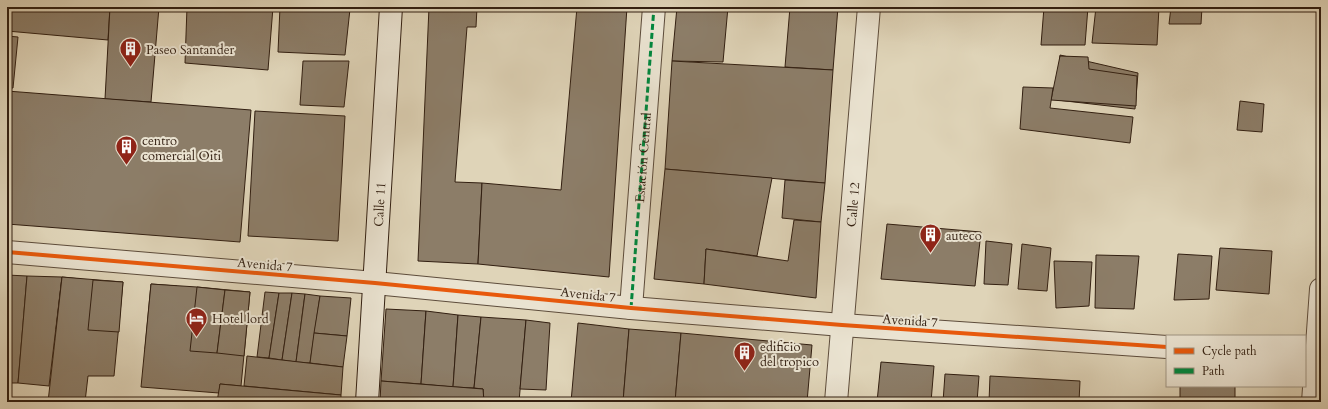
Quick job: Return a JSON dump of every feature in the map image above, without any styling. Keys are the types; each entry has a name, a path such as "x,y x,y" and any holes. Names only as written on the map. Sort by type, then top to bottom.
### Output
{"street":[{"name":"Calle 11","path":"367,402 391,7"},
{"name":"Estación Central","path":"631,308 654,7"},
{"name":"Calle 12","path":"836,402 869,7"},
{"name":"Avenida 7","path":"7,252 375,283 631,308 842,325 1166,348"},
{"path":"1313,402 1314,357 1321,288"}],"building":[{"path":"7,7 110,7 108,40 7,31"},
{"name":"Paseo Santander","path":"110,7 159,7 151,102 105,99"},
{"path":"187,7 273,7 268,70 185,63"},
{"path":"280,7 350,9 345,55 278,52"},
{"path":"429,7 477,7 476,27 467,27 455,182 482,183 478,264 418,261"},
{"path":"577,7 627,7 609,277 478,264 482,183 561,190"},
{"path":"677,7 728,7 723,62 672,61"},
{"path":"790,7 838,7 833,70 785,67"},
{"path":"984,7 1025,7 1024,10 983,9"},
{"path":"1044,7 1088,7 1085,45 1041,45"},
{"path":"1096,7 1159,7 1157,45 1092,43"},
{"path":"1171,7 1202,7 1201,24 1169,24"},
{"path":"1262,7 1262,8 1207,8"},
{"path":"7,36 18,37 13,88 7,88"},
{"path":"1060,55 1138,73 1135,109 1057,100"},
{"path":"1060,56 1088,57 1089,69 1137,76 1136,106 1051,100"},
{"path":"303,61 349,61 344,107 300,105"},
{"path":"672,61 833,70 825,183 665,169"},
{"path":"1023,87 1053,88 1050,108 1133,117 1130,143 1020,129"},
{"name":"centro comercial Oiti","path":"7,91 251,110 240,242 7,224"},
{"path":"1240,101 1264,104 1262,132 1237,130"},
{"path":"255,111 345,116 338,241 248,236"},
{"path":"665,169 772,178 757,256 706,249 704,284 654,279"},
{"path":"785,180 825,183 821,222 782,218"},
{"path":"794,220 821,222 816,298 704,284 706,249 788,261"},
{"name":"auteco","path":"887,224 981,232 975,286 881,279"},
{"path":"986,241 1012,244 1008,285 984,284"},
{"path":"1022,244 1051,248 1047,291 1018,289"},
{"path":"1220,248 1272,251 1269,294 1216,290"},
{"path":"1178,254 1212,256 1209,299 1174,300"},
{"path":"1096,255 1139,256 1134,309 1095,308"},
{"path":"1054,261 1092,262 1089,306 1056,308"},
{"path":"7,275 27,276 18,383 7,383"},
{"path":"27,276 62,277 49,386 18,383"},
{"path":"62,277 81,279 75,329 56,329"},
{"path":"62,277 123,282 114,376 88,376 85,402 48,402"},
{"path":"93,280 123,282 119,332 88,330"},
{"path":"151,284 177,286 171,349 145,349"},
{"name":"Hotel lord","path":"151,284 250,292 241,386 220,384 219,393 141,387"},
{"path":"197,287 225,290 217,353 190,351"},
{"path":"225,290 250,292 244,356 217,353"},
{"path":"265,292 279,293 269,358 257,357"},
{"path":"279,293 292,293 282,360 269,358"},
{"path":"292,293 305,294 296,362 282,360"},
{"path":"305,294 320,296 310,363 296,362"},
{"path":"320,296 351,298 347,336 314,333"},
{"path":"386,309 426,311 421,384 381,381"},
{"path":"426,311 458,315 453,387 421,384"},
{"path":"458,315 481,317 474,388 453,387"},
{"path":"481,317 526,320 519,402 484,402 483,389 474,388"},
{"path":"526,320 550,323 546,390 520,389"},
{"path":"578,323 629,329 623,402 571,402"},
{"path":"629,329 681,333 675,402 623,402"},
{"path":"314,333 347,336 343,367 310,363"},
{"name":"edificio del tropico","path":"681,333 812,345 807,402 675,402"},
{"path":"247,356 343,367 341,395 244,386"},
{"path":"881,362 934,366 931,402 877,402"},
{"path":"945,374 979,376 977,402 943,402"},
{"path":"990,376 1080,381 1079,402 989,402"},
{"path":"381,381 483,389 484,402 380,402"},
{"path":"220,384 341,395 341,402 217,402"},
{"path":"1180,387 1235,387 1235,402 1180,402"}],"marked path":[{"path":"631,308 654,7"}],"cycle path":[{"path":"7,252 375,283 631,308 842,325 1166,347"}],"place":[{"name":"Paseo Santander","path":"130,68"},
{"name":"centro comercial Oiti","path":"127,166"},
{"name":"auteco","path":"931,254"},
{"name":"Hotel lord","path":"196,338"},
{"name":"edificio del tropico","path":"744,372"}]}
